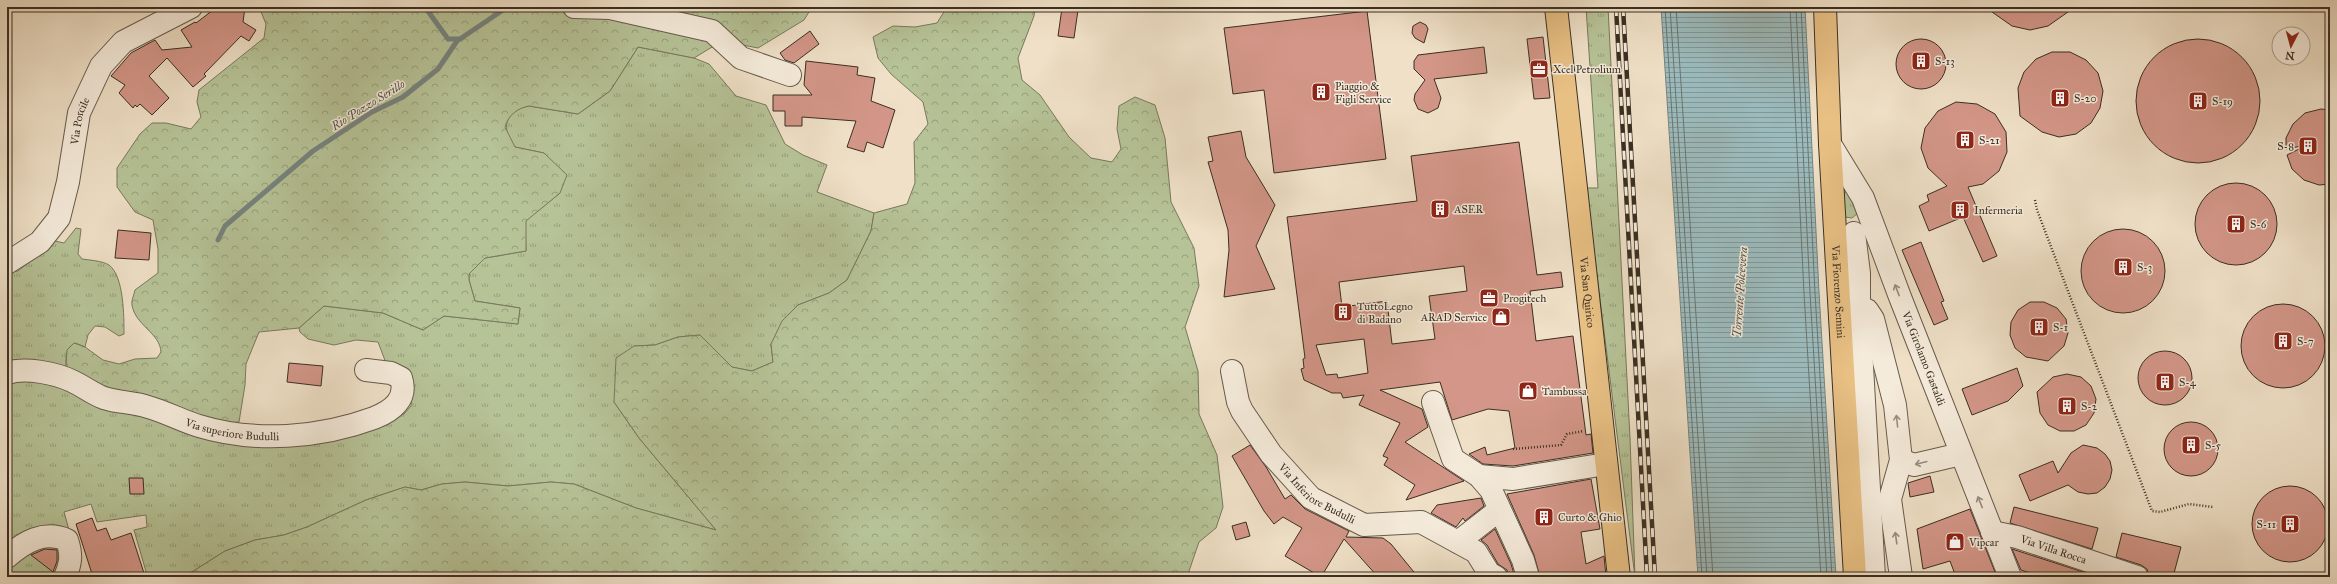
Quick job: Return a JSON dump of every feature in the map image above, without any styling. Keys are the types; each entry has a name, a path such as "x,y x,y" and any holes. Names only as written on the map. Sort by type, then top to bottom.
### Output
{"main road":[{"name":"Via San Quirico","path":"1556,7 1619,577"},
{"name":"Via Fiorenzo Semini","path":"1825,7 1830,144 1855,577"}],"street":[{"name":"Via Porcile","path":"7,263 40,242 59,218 68,182 79,113 101,66 123,42 191,7"},
{"path":"574,7 610,8 712,31 741,58 790,75"},
{"name":"Via Girolamo Gastaldi","path":"1830,144 1863,198 1952,456 1992,532 2010,577"},
{"path":"1837,247 1854,233 1876,235"},
{"path":"1854,233 1859,273 1859,313 1874,577"},
{"path":"1859,313 1868,310 1872,319 1895,406 1901,460 1890,498 1901,577"},
{"name":"Via superiore Budulli","path":"7,373 29,372 51,374 71,380 104,398 122,403 147,406 200,426 247,436 306,434 368,420 385,414 396,405 402,394 404,386 401,378 391,373 366,370"},
{"name":"Via Inferiore Budulli","path":"1232,371 1238,402 1242,411 1271,454 1311,498 1364,525 1421,522 1476,552 1490,573 1496,577"},
{"path":"1433,402 1453,459 1480,476 1491,490 1523,560 1528,577"},
{"path":"1901,460 1914,465 1952,456"},
{"path":"1480,476 1513,479 1606,464"},
{"path":"1458,542 1499,510"},
{"name":"Via Villa Rocca","path":"1992,532 2017,537 2137,577"},
{"path":"7,557 21,544 42,537 59,537 67,540 71,551 72,562 65,577"}],"path":[{"path":"2035,200 2037,210 2152,511 2160,512 2189,504 2213,507"},
{"path":"1513,449 1562,445 1566,434 1589,430"}],"green space":[{"path":"7,7 10,7 8,8 11,38 7,43"},
{"path":"259,7 812,7 804,20 758,48 722,41 694,58 638,47 610,91 578,114 529,106 517,110 508,119 505,127 515,147 544,153 567,175 560,193 526,221 526,251 485,258 469,274 469,280 475,301 520,308 518,324 444,316 423,330 383,313 324,306 299,328 259,332 246,364 245,385 239,422 217,424 124,398 66,367 67,350 74,343 85,347 103,360 119,364 135,359 157,358 161,352 160,345 156,339 142,324 134,312 132,303 135,290 158,273 158,249 153,220 135,212 117,187 117,168 140,134 152,123 166,123 191,129 201,117 197,102 199,90 264,38 266,24"},
{"path":"947,7 1035,7 1034,16 1018,58 1022,80 1040,95 1069,137 1091,158 1112,162 1121,149 1117,129 1119,106 1135,97 1155,105 1165,138 1171,202 1194,248 1199,286 1185,327 1198,371 1199,414 1217,455 1223,507 1216,528 1199,542 1187,577 184,577 225,551 255,540 284,535 307,527 366,500 405,487 421,490 442,484 465,482 508,486 551,482 574,484 636,508 716,530 639,438 614,402 616,358 634,346 655,345 678,337 700,335 732,367 752,371 773,362 771,344 782,321 798,305 829,293 847,280 871,231 874,213 907,204 915,183 914,142 928,124 923,102 891,74 878,58 873,37 893,26 915,27 937,23"},
{"path":"1586,7 1608,7 1630,438 1635,577 1586,188 1598,188"},
{"path":"638,47 694,58 709,64 736,96 766,105 785,144 803,155 827,165 817,192 874,213 871,231 847,280 829,293 798,305 771,344 773,362 752,371 731,367 700,335 678,337 655,345 634,346 614,402 639,438 716,530 636,508 574,484 551,482 508,486 465,482 442,484 421,490 405,487 366,500 307,527 284,535 255,540 225,551 184,577 141,577 147,575 134,530 147,527 146,515 97,522 91,504 64,512 71,537 7,551 7,380 26,375 195,432 347,435 404,414 411,406 412,395 386,363 378,342 356,340 334,345 308,339 300,332 299,328 324,306 383,313 423,330 444,316 518,324 520,308 475,301 469,280 469,274 485,258 526,251 525,221 560,193 544,153 515,147 507,134 507,121 515,112 521,108 529,106 578,114 610,91"},
{"path":"1848,192 1858,213 1852,218 1845,217 1843,194"},
{"path":"76,228 81,229 78,254 82,259 109,265 114,270 118,278 122,297 124,334 119,336 105,327 95,326 88,335 85,347 75,343 69,347 66,367 7,367 7,273 18,271 55,241 64,243"},
{"path":"58,540 61,577 7,577 7,562"}],"water":[{"name":"Torrente Polcevera","path":"1661,7 1805,7 1819,292 1836,577 1698,577"}],"building":[{"path":"217,7 245,7 243,22 256,30 249,41 241,36 204,74 206,76 193,87 167,58 149,76 169,98 152,115 140,104 137,107 135,105 133,108 119,93 125,85 111,76 131,53 155,40 162,50 192,47 181,30 195,22 196,23"},
{"path":"1985,7 2075,7 2048,26 2030,30 2012,26"},
{"path":"1062,8 1078,10 1074,38 1058,36"},
{"name":"Piaggio & Figli Service","path":"1367,11 1386,159 1274,173 1264,90 1233,94 1224,28"},
{"path":"1420,22 1426,25 1428,29 1424,43 1415,38 1412,33 1413,26"},
{"path":"810,31 819,44 794,63 785,60 780,53"},
{"name":"Xcel Petrolium","path":"1543,37 1550,98 1534,99 1527,39"},
{"name":"S-13","path":"1916,39 1926,39 1939,46 1946,59 1946,69 1939,82 1926,89 1916,89 1907,85 1900,78 1896,69 1896,59 1900,50 1907,43"},
{"name":"S-19","path":"2198,39 2222,44 2242,57 2255,77 2260,101 2255,125 2242,145 2222,158 2198,163 2174,158 2154,145 2141,125 2136,101 2141,77 2154,57 2174,44"},
{"path":"1484,47 1487,73 1434,79 1441,98 1438,108 1428,113 1418,109 1414,100 1415,94 1425,80 1414,69 1414,61 1418,55"},
{"name":"S-20","path":"2052,52 2070,52 2086,60 2098,73 2103,91 2100,108 2091,123 2076,134 2059,137 2042,132 2020,116 2018,88 2024,72 2036,59"},
{"path":"806,61 858,67 857,75 875,78 871,101 895,110 883,148 867,142 864,152 847,147 856,121 802,117 802,126 785,126 785,111 773,111 773,95 812,95 804,85"},
{"name":"S-21","path":"1956,102 1977,104 1995,114 2006,132 2007,152 1999,171 1983,184 1968,187 1997,256 1983,262 1963,217 1929,231 1919,206 1929,201 1927,195 1947,186 1928,168 1921,148 1925,128 1938,111"},
{"name":"S-8","path":"2321,109 2330,110 2330,184 2319,185 2304,180 2292,169 2287,155 2307,145 2286,149 2286,138 2293,124 2305,113"},
{"path":"1241,131 1246,157 1275,205 1256,246 1275,289 1224,297 1229,250 1228,230 1208,162 1213,161 1208,137"},
{"path":"1519,142 1537,275 1561,272 1563,287 1530,291 1536,341 1573,336 1586,435 1591,434 1593,453 1513,466 1483,464 1469,454 1485,447 1487,455 1515,448 1509,411 1488,409 1452,420 1440,382 1380,390 1422,409 1428,427 1405,442 1464,481 1406,500 1415,485 1384,465 1388,458 1383,456 1400,423 1359,405 1364,395 1343,398 1341,393 1332,393 1304,380 1301,369 1304,368 1303,359 1305,358 1287,217 1417,201 1411,156","holes":["1464,266 1467,291 1429,296 1435,339 1392,344 1387,301 1342,307 1339,282","1364,339 1368,373 1338,378 1337,374 1326,375 1316,345"]},
{"name":"S-6","path":"2228,183 2244,183 2259,190 2270,201 2277,216 2277,232 2274,240 2265,253 2252,262 2244,265 2228,265 2213,258 2202,247 2195,232 2195,216 2202,201 2213,190"},
{"name":"S-3","path":"2123,229 2139,232 2153,241 2162,255 2165,271 2162,287 2153,301 2139,310 2123,313 2107,310 2093,301 2084,287 2081,271 2084,255 2093,241 2107,232"},
{"path":"118,230 151,233 149,260 115,258"},
{"path":"1921,242 1944,301 1941,302 1948,319 1934,325 1902,250"},
{"name":"S-1","path":"2030,302 2044,302 2057,308 2066,319 2068,333 2064,346 2048,361 2026,357 2015,348 2010,335 2011,322 2018,310"},
{"name":"S-7","path":"2283,304 2299,307 2313,316 2322,330 2325,346 2322,362 2313,376 2299,385 2283,388 2267,385 2253,376 2244,362 2241,346 2244,330 2253,316 2267,307"},
{"name":"S-4","path":"2165,351 2175,353 2184,359 2190,368 2192,378 2190,388 2184,397 2175,403 2165,405 2155,403 2146,397 2140,388 2138,378 2140,368 2146,359 2155,353"},
{"path":"289,363 323,366 321,386 287,382"},
{"path":"2017,368 2023,386 2008,401 1972,415 1962,389"},
{"name":"S-2","path":"2067,374 2081,377 2091,386 2096,399 2094,413 2086,425 2074,431 2060,431 2048,425 2040,413 2037,392 2053,377"},
{"name":"S-5","path":"2186,422 2196,422 2206,426 2214,434 2218,444 2218,454 2214,464 2206,472 2196,476 2186,476 2176,472 2168,464 2164,454 2164,444 2168,434 2176,426"},
{"path":"1250,445 1266,467 1285,499 1291,495 1305,509 1349,531 1346,537 1383,538 1391,544 1418,577 1378,577 1344,539 1321,577 1285,556 1302,528 1283,517 1274,524 1264,511 1232,456"},
{"path":"2083,445 2097,448 2105,454 2110,461 2112,470 2110,479 2105,487 2097,493 2088,494 2078,492 2068,485 2030,501 2019,475 2053,461 2058,473 2071,453"},
{"path":"1930,476 1934,492 1910,497 1908,483"},
{"path":"129,478 143,478 144,494 130,494"},
{"name":"Curto & Ghio","path":"1591,479 1600,529 1581,532 1586,564 1604,556 1606,577 1540,577 1534,555 1507,494"},
{"name":"S-11","path":"2290,486 2304,489 2317,497 2325,510 2328,524 2325,538 2317,551 2304,559 2290,562 2276,559 2263,551 2255,538 2252,524 2255,510 2263,497 2276,489"},
{"path":"1481,498 1484,506 1465,521 1463,518 1456,527 1431,513 1437,505"},
{"path":"2014,507 2098,528 2092,549 2010,523"},
{"name":"Vipcar","path":"1970,509 1997,577 1956,577 1950,561 1923,569 1917,529"},
{"path":"92,518 97,531 106,528 111,540 131,533 144,573 131,577 93,577 76,524"},
{"path":"1246,522 1250,536 1236,540 1232,526"},
{"path":"1495,529 1511,564 1515,577 1508,577 1507,570 1498,564 1487,545 1481,540"},
{"path":"2122,533 2181,547 2173,577 2149,577 2147,569 2141,565 2116,557"},
{"path":"45,549 57,550 57,561 53,572 31,555"},
{"path":"2012,549 2086,573 2085,577 2043,577 2021,570"}],"waterway":[{"path":"425,7 448,39 459,39"},
{"name":"Rio Pozzo Serillo","path":"218,240 225,226 313,151 372,112 403,97 438,69 457,41 503,10 514,7"}],"railway":[{"path":"1616,7 1647,577"},
{"path":"1623,7 1655,577"}],"place":[{"name":"S-13","path":"1921,61"},
{"name":"Xcel Petrolium","path":"1539,69"},
{"name":"Piaggio & Figli Service","path":"1321,92"},
{"name":"S-20","path":"2060,98"},
{"name":"S-19","path":"2198,101"},
{"name":"S-21","path":"1965,140"},
{"name":"S-8","path":"2308,146"},
{"name":"ASER","path":"1440,209"},
{"name":"Infermeria","path":"1960,210"},
{"name":"S-6","path":"2236,224"},
{"name":"S-3","path":"2123,267"},
{"name":"Progitech","path":"1489,298"},
{"name":"TuttoLegno di Badano","path":"1343,312"},
{"name":"ARAD Service","path":"1501,317"},
{"name":"S-1","path":"2039,327"},
{"name":"S-7","path":"2283,341"},
{"name":"S-4","path":"2165,382"},
{"name":"Tambussa","path":"1528,391"},
{"name":"S-2","path":"2067,406"},
{"name":"S-5","path":"2191,445"},
{"name":"Curto & Ghio","path":"1544,517"},
{"name":"S-11","path":"2290,524"},
{"name":"Vipcar","path":"1955,542"}]}
